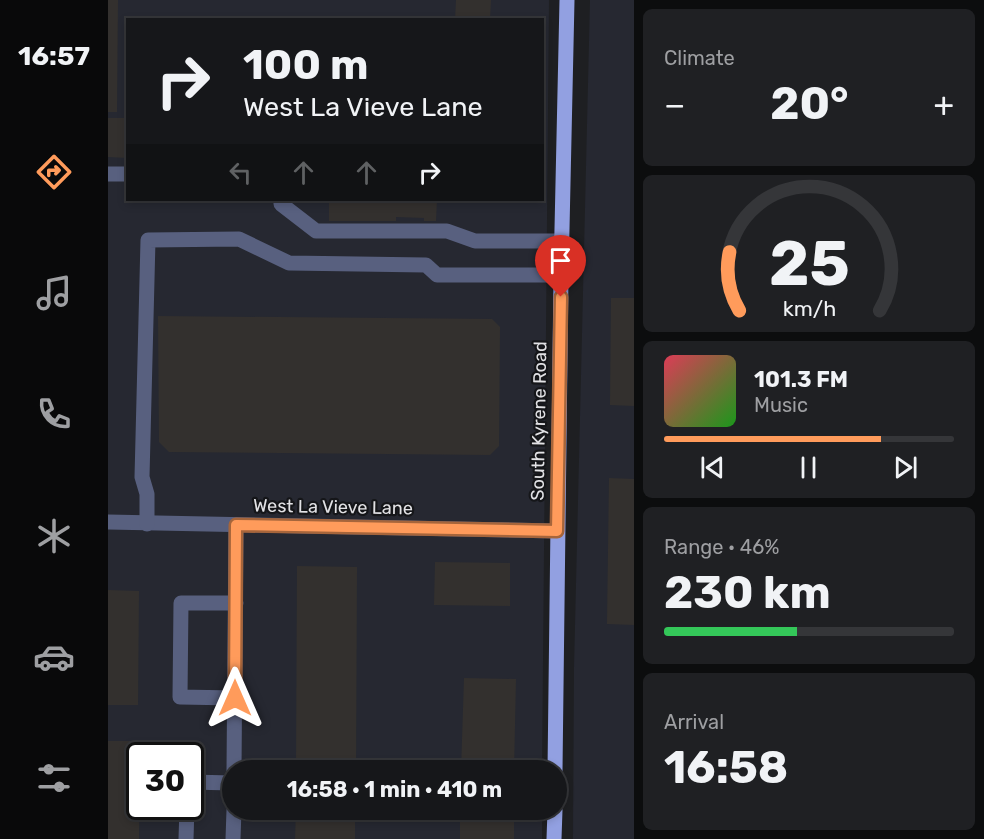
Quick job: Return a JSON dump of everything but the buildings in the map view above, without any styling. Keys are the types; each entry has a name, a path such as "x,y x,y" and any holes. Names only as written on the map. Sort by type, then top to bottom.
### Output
{"main road":[{"name":"South Kyrene Road","path":"555,760 561,242 567,0"},
{"path":"554,839 555,820"}],"street":[{"path":"108,174 126,174"},
{"path":"281,201 281,204 316,231 447,231 475,241 561,242"},
{"path":"147,524 147,494 142,477 148,240 239,239 289,263 426,265 437,275 561,275"},
{"name":"West La Vieve Lane","path":"108,522 557,531"},
{"path":"234,760 236,525"},
{"path":"235,698 180,697 181,603 236,603"},
{"path":"204,782 222,783"},
{"path":"186,839 187,820"},
{"path":"233,839 234,820"}],"shaded area":[{"path":"108,0 549,0 542,760 222,760 222,820 542,820 542,839 108,839"},
{"path":"590,0 634,0 634,839 573,839 574,668"}],"route":[{"path":"235,698 236,525 557,531 561,297"}]}
